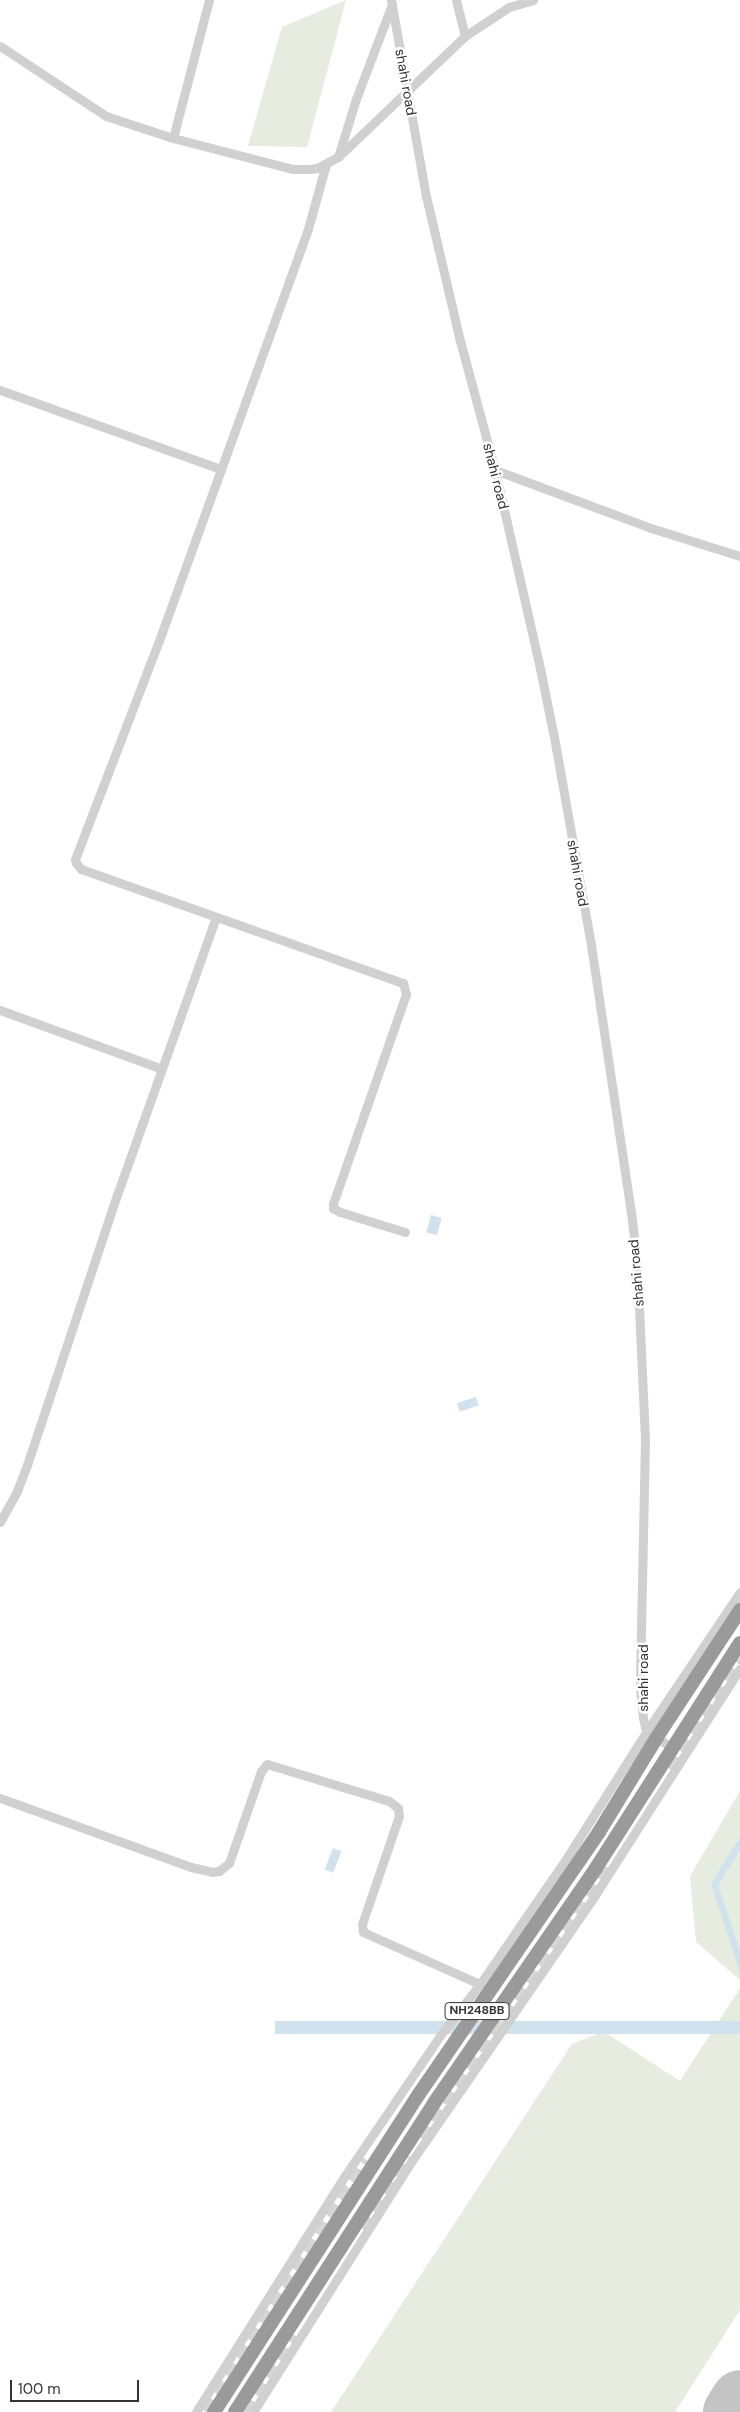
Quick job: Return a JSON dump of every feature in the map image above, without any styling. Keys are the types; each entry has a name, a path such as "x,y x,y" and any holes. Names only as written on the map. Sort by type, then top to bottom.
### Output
{"highway":[{"name":"NH248BB","path":"214,2412 419,2094 599,1832 652,1733 740,1610"},
{"name":"NH248BB","path":"235,2412 434,2103 596,1868 671,1748 740,1643"}],"street":[{"path":"173,138 209,0"},
{"path":"456,0 465,36"},
{"path":"0,46 106,116 173,138 293,169 317,168 338,157 465,36 501,11 533,0"},
{"path":"338,157 356,98 391,2"},
{"name":"shahi road","path":"391,2 426,196 459,337 495,470 556,747 591,945 631,1212 643,1366 645,1440 640,1689 644,1724 652,1733"},
{"path":"326,164 308,229 155,651 75,859 81,869 398,981 406,987 406,994 333,1204 333,1208 340,1212 405,1232"},
{"path":"0,390 221,469"},
{"path":"495,470 651,528 740,556"},
{"path":"0,1522 17,1491 28,1465 86,1285 216,917"},
{"path":"0,1010 162,1069"},
{"path":"196,2412 344,2177 439,2037 480,1984 652,1733 740,1592"},
{"path":"253,2412 407,2168 615,1866 740,1668"},
{"path":"652,1733 671,1748"},
{"path":"0,1798 192,1867 212,1872 219,1871 229,1863 261,1771 267,1764 389,1801 398,1808 400,1816 362,1924 363,1932 480,1984"}],"shaded area":[{"path":"346,0 307,147 248,146 282,27"},
{"path":"740,1791 740,1980 696,1942 690,1876"},
{"path":"740,1988 740,2310 675,2412 331,2412 572,2044 600,2033 609,2035 680,2081"}],"water":[{"path":"431,1215 442,1218 437,1235 426,1232"},
{"path":"476,1397 479,1406 460,1412 457,1403"},
{"path":"740,1837 740,1850 718,1885 740,1951 740,1973 711,1883"},
{"path":"333,1848 341,1851 333,1873 325,1869"},
{"path":"275,2021 740,2021 740,2034 275,2034"}],"runway":[{"path":"732,2412 740,2399"}],"tunnel":[{"path":"668,1768 740,1658"},
{"path":"422,2139 605,1866"},
{"path":"361,2228 410,2157"},
{"path":"206,2412 368,2161"},
{"path":"244,2412 293,2334"}]}
